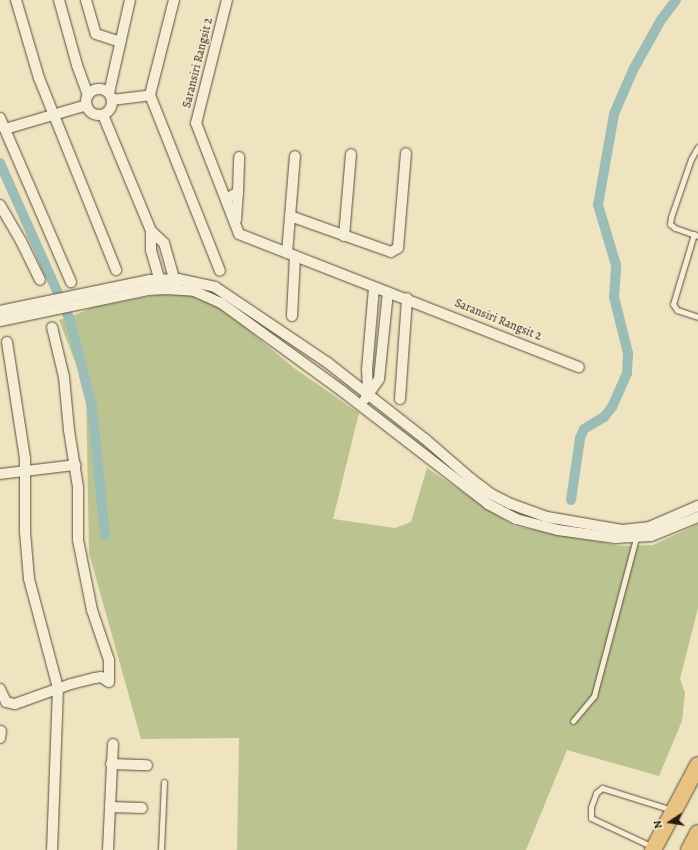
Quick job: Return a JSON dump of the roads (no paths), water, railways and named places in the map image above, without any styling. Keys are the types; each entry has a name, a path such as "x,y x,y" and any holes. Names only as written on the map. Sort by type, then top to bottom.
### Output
{"main road":[{"path":"653,849 698,765"},
{"path":"689,850 698,833"}],"street":[{"path":"16,0 39,78 116,270"},
{"path":"59,0 88,100 95,115 103,116"},
{"path":"86,0 96,34 120,42"},
{"path":"103,116 111,108 110,96 120,42 130,0"},
{"path":"174,0 150,95 220,271"},
{"name":"Saransiri Rangsit 2","path":"227,0 196,123 239,234 374,288 407,298 579,367"},
{"path":"5,129 53,114 88,100 98,88 110,96 150,95"},
{"path":"103,116 151,231 151,250 160,284"},
{"path":"0,118 71,282"},
{"path":"344,236 351,154"},
{"path":"290,216 392,252 398,248 406,154"},
{"path":"292,316 290,216 295,156"},
{"path":"236,225 239,157"},
{"path":"226,199 238,192"},
{"path":"0,205 21,241 40,280"},
{"path":"151,231 164,243 177,290"},
{"path":"160,284 175,279 195,281 215,287 306,348 368,394 491,494 526,511 546,517 591,526 622,530 638,530 668,520 698,506"},
{"path":"0,311 51,305 82,299 130,283 160,284 177,290 194,291 221,302 360,405 488,504 516,519 558,530 614,538 636,538 651,536 698,517"},
{"path":"368,394 367,370 374,288"},
{"path":"360,405 379,379 388,292"},
{"path":"400,399 407,298"},
{"path":"0,321 51,305"},
{"path":"0,689 6,702 15,704 58,688 95,678 101,677 109,682 109,660 92,610 78,540 78,487 64,377 52,327"},
{"path":"7,342 26,471 25,532 30,580 58,688 52,850"},
{"path":"299,359 306,348"},
{"path":"420,452 425,439"},
{"path":"0,474 75,465"},
{"path":"108,850 113,744"},
{"path":"111,764 147,765"},
{"path":"110,806 142,808"}],"lane":[{"path":"698,147 688,166 670,224 676,228 696,235 673,304 677,310 698,317"},
{"path":"573,721 594,696 636,538"},
{"path":"161,850 164,782"},
{"path":"653,849 591,818 591,807 596,793 602,788 674,811"}],"waterway":[{"path":"571,500 580,438 584,429 604,417 612,407 627,373 628,353 614,297 616,265 598,205 614,114 633,70 661,20 676,0"},
{"path":"0,163 70,320 92,407 105,535"}]}
